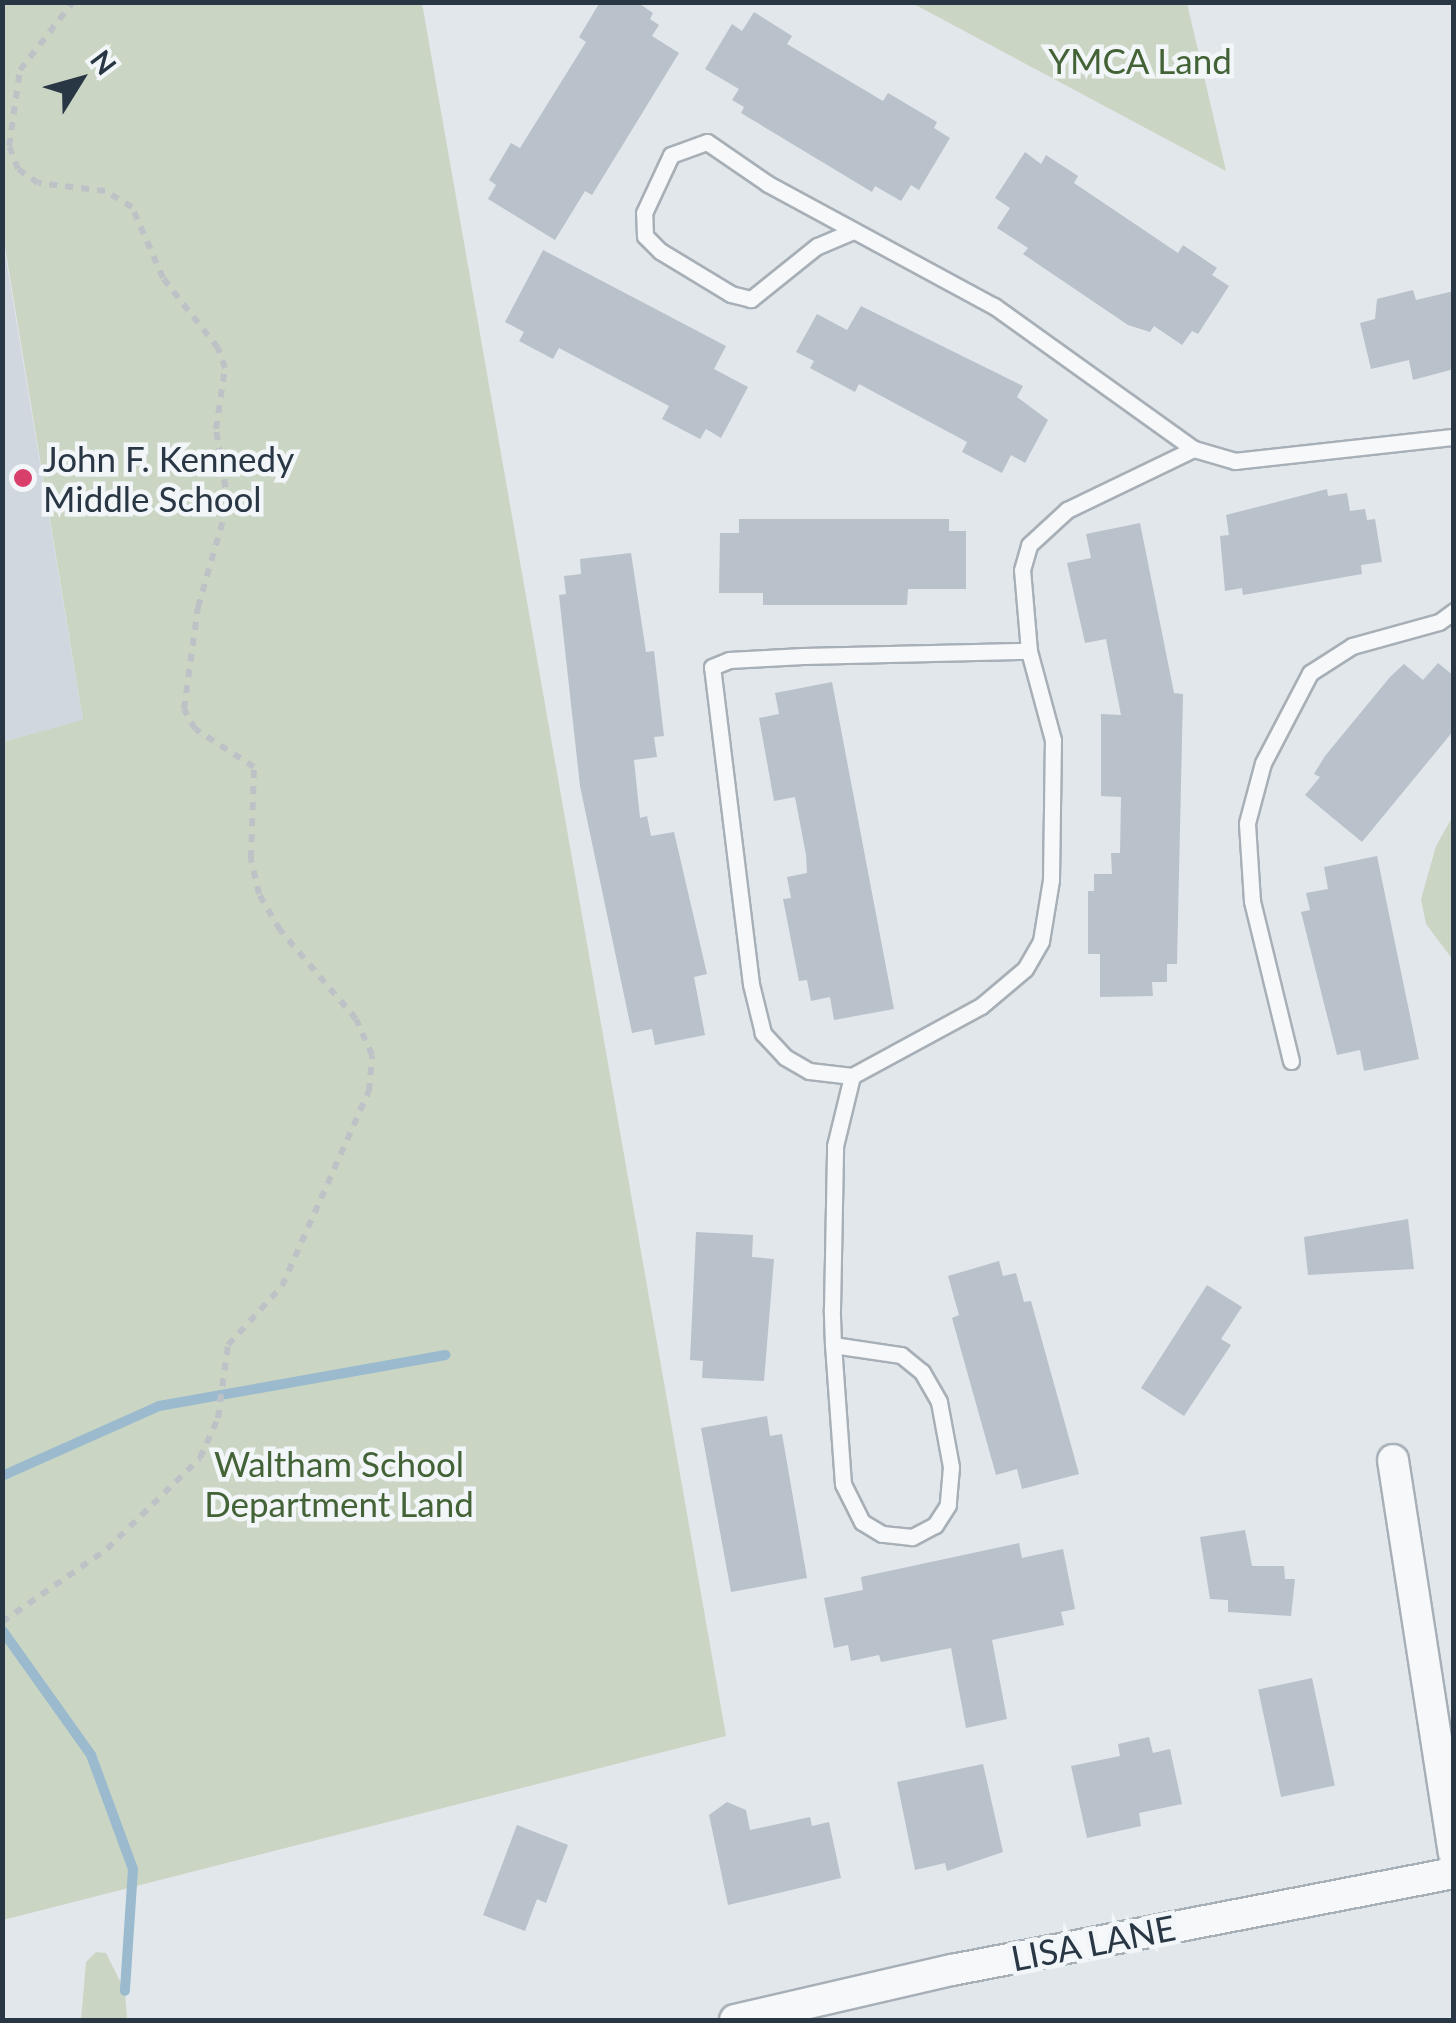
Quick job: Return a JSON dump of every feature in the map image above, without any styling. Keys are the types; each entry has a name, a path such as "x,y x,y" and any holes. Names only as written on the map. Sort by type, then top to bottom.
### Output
{"street":[{"path":"1393,1460 1454,1853"},
{"name":"LISA LANE","path":"735,2020 952,1970 1454,1873"}],"lane":[{"path":"853,231 817,246 751,299 718,287 660,251 646,236 644,213 671,155 708,142 853,231 994,306 1194,449 1235,461 1454,437"},
{"path":"1029,651 748,658 712,667 751,984 763,1032 785,1057 809,1071 852,1076 981,1006 1025,970 1041,941 1050,880 1054,740 1029,651 1022,570 1029,546 1045,525 1194,449"},
{"path":"1290,1062 1252,900 1246,822 1263,763 1310,673 1352,646 1439,622 1454,611"},
{"path":"833,1345 902,1355 922,1372 938,1402 951,1467 948,1505 936,1525 912,1537 882,1534 862,1522 843,1484 833,1345 835,1146 852,1076"}],"path":[{"path":"5,1620 108,1549 200,1458 218,1418 220,1368 228,1345 282,1286 369,1091 372,1055 356,1018 280,930 259,894 251,858 254,767 195,730 184,709 198,606 228,503 216,429 225,368 218,348 162,278 132,207 105,191 38,182 18,168 9,146 20,70 73,2"}],"shaded area":[{"name":"John F. Kennedy Middle School","path":"2,235 83,721 3,742 2,742"}],"green space":[{"name":"Waltham School Department Land","path":"3,2 422,3 726,1736 3,1920 3,742 83,720 3,235"},
{"name":"YMCA Land","path":"912,3 1187,3 1226,171"},
{"path":"1453,816 1454,960 1426,924 1421,899 1436,846"},
{"path":"96,1952 106,1953 125,1991 127,2020 81,2020 86,1962"}],"building":[{"path":"600,2 637,2 653,13 650,19 659,25 652,36 679,53 592,195 585,191 555,240 488,199 496,185 489,180 511,143 520,148 586,42 579,37"},
{"path":"754,12 792,36 787,44 883,101 888,93 937,122 934,128 950,138 919,190 911,185 901,201 875,186 872,192 741,113 744,107 732,100 739,89 705,69 732,24 742,31"},
{"path":"1025,152 1041,164 1046,155 1078,176 1074,183 1178,253 1183,245 1217,268 1212,275 1229,286 1198,334 1192,331 1182,345 1154,326 1150,332 1128,325 1023,254 1028,248 997,228 1010,208 995,198"},
{"path":"543,250 726,346 714,369 748,387 721,438 706,429 700,439 662,419 669,406 559,348 553,359 519,341 524,332 505,322"},
{"path":"1413,290 1416,300 1454,291 1454,369 1413,380 1409,360 1371,369 1360,323 1375,319 1377,299"},
{"path":"861,306 1023,386 1017,397 1048,420 1025,463 1011,455 1002,473 962,452 967,442 859,384 855,392 810,368 814,361 796,352 817,314 847,330"},
{"path":"1327,489 1328,496 1347,493 1350,511 1365,509 1367,520 1375,519 1382,562 1361,565 1362,574 1243,595 1242,588 1225,591 1220,536 1229,535 1226,515"},
{"path":"739,519 949,519 949,531 966,531 966,589 908,589 907,605 763,605 763,593 719,593 720,533 739,533"},
{"path":"1140,523 1174,693 1183,694 1177,964 1167,964 1167,982 1152,982 1153,996 1100,997 1100,954 1088,954 1088,891 1094,891 1094,874 1112,874 1111,853 1120,853 1121,797 1101,796 1101,714 1121,715 1106,639 1085,643 1067,563 1091,558 1086,534"},
{"path":"631,553 646,652 654,651 664,736 654,737 657,757 634,760 640,818 647,816 651,836 674,832 707,974 694,977 705,1035 655,1045 652,1029 632,1033 580,786 559,595 566,594 564,576 581,574 580,559"},
{"path":"1438,663 1454,676 1454,730 1362,842 1305,795 1320,777 1314,774 1325,756 1390,677 1404,664 1423,680"},
{"path":"832,682 894,1009 834,1020 830,997 811,1001 807,980 799,981 783,899 791,898 787,877 807,873 806,855 795,797 774,801 759,718 779,714 775,693"},
{"path":"1377,856 1419,1059 1364,1071 1360,1050 1337,1055 1301,912 1310,910 1306,893 1328,889 1324,867"},
{"path":"1408,1219 1414,1269 1308,1275 1304,1237"},
{"path":"696,1232 753,1235 752,1257 774,1259 764,1381 702,1378 703,1361 690,1360"},
{"path":"999,1261 1003,1276 1016,1273 1024,1302 1031,1301 1079,1474 1022,1489 1017,1469 996,1475 952,1318 959,1315 948,1276"},
{"path":"1207,1285 1242,1307 1221,1339 1231,1345 1184,1416 1141,1388"},
{"path":"767,1416 770,1436 782,1434 807,1578 731,1592 701,1428"},
{"path":"1245,1530 1252,1566 1284,1566 1285,1579 1295,1579 1291,1616 1228,1612 1228,1600 1210,1599 1200,1537"},
{"path":"1019,1543 1022,1558 1063,1549 1075,1609 1061,1612 1064,1625 992,1640 1007,1719 966,1728 951,1648 881,1662 879,1655 851,1661 848,1645 834,1648 824,1598 863,1590 861,1577"},
{"path":"1312,1678 1335,1786 1281,1797 1258,1689"},
{"path":"1149,1737 1153,1753 1170,1749 1182,1804 1139,1813 1141,1826 1087,1838 1071,1766 1120,1756 1118,1744"},
{"path":"983,1764 1003,1852 947,1871 945,1863 915,1870 897,1782"},
{"path":"727,1802 746,1810 750,1830 810,1817 812,1826 829,1822 841,1878 728,1905 709,1815"},
{"path":"517,1825 568,1845 546,1903 537,1899 525,1931 483,1915"}],"waterway":[{"path":"2,1476 159,1406 445,1355"},
{"path":"2,1630 91,1755 133,1869 125,1991"}],"place":[{"name":"John F. Kennedy Middle School","path":"23,478"}]}
